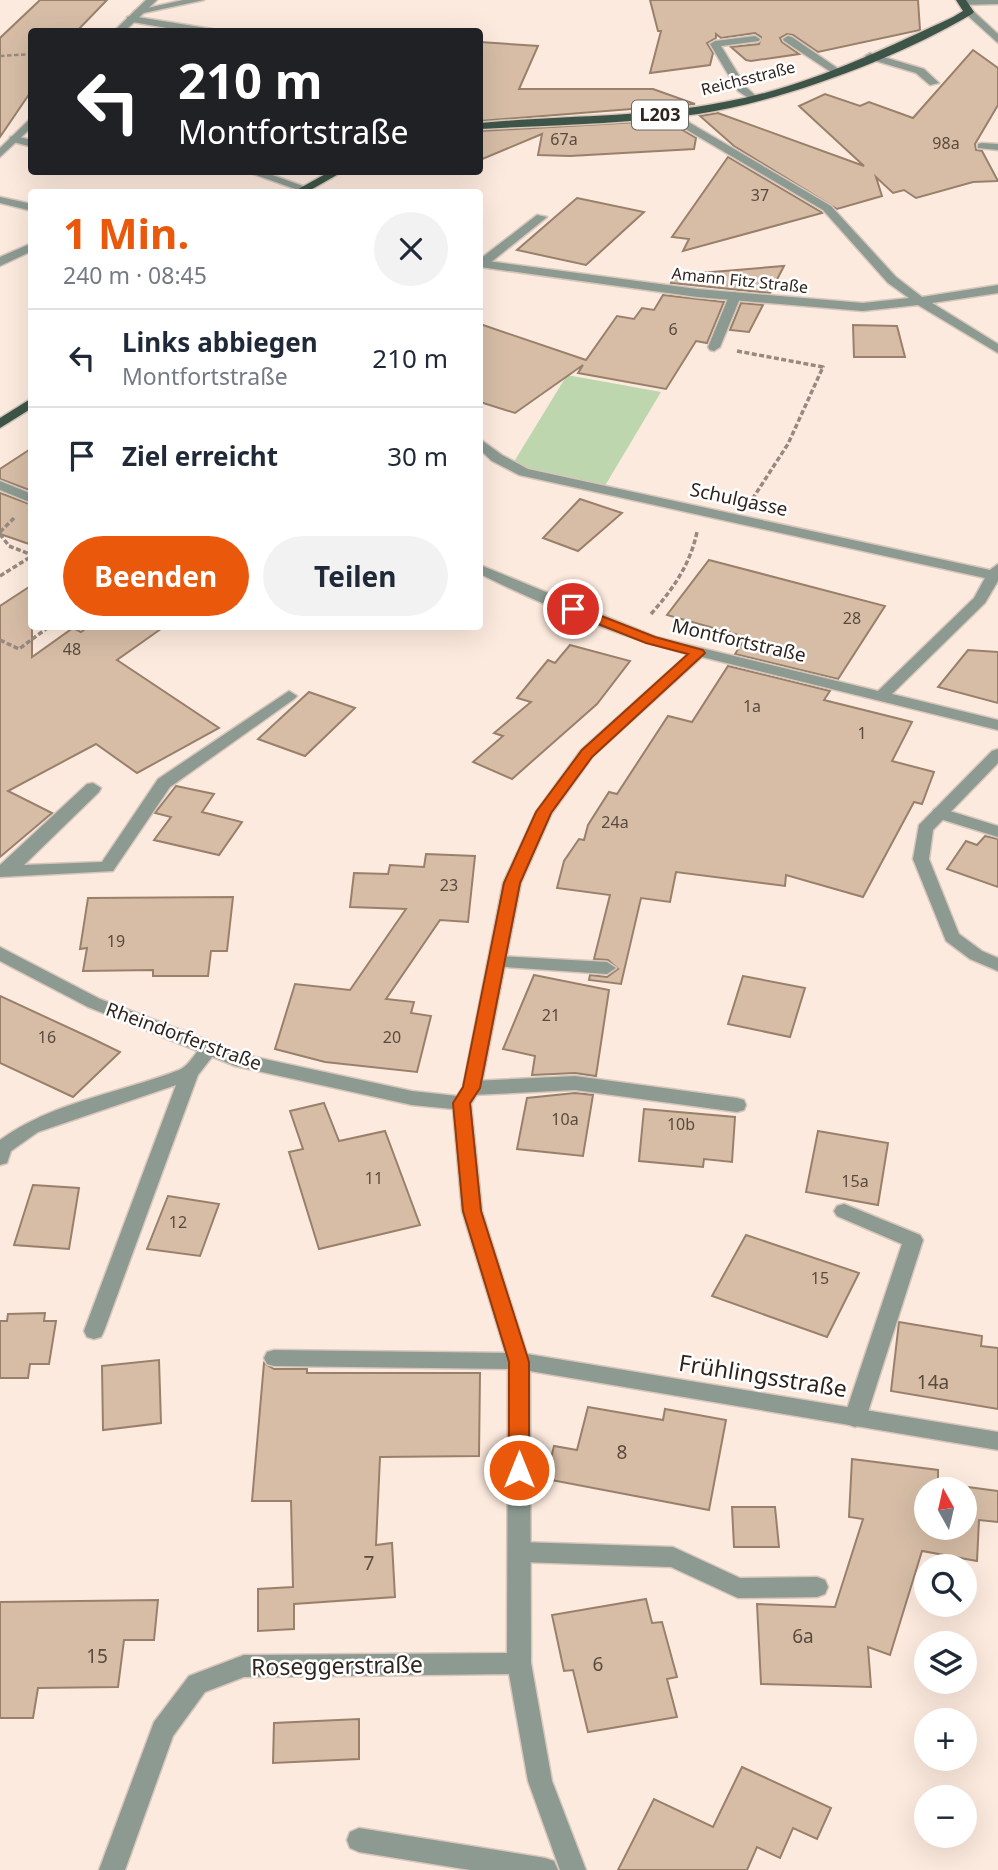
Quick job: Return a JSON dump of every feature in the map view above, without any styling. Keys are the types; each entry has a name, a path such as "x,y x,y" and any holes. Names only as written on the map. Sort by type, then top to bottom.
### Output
{"main road":[{"path":"961,1 970,12"},
{"name":"Reichsstraße","path":"483,126 675,113 753,98 835,70 970,12"},
{"path":"306,189 331,175"},
{"path":"0,424 28,405"}],"street":[{"path":"122,28 152,0"},
{"path":"135,15 199,0"},
{"path":"961,1 998,1"},
{"path":"970,12 998,40"},
{"path":"135,15 194,28"},
{"path":"753,98 742,89 715,44 755,39"},
{"path":"788,39 835,70"},
{"path":"870,56 920,71 934,83"},
{"path":"675,113 686,125 827,208 892,281 920,302 998,349"},
{"path":"0,153 28,124"},
{"path":"14,139 28,143"},
{"path":"982,146 998,146"},
{"path":"262,175 297,189"},
{"path":"0,200 28,207"},
{"path":"483,262 541,217"},
{"path":"0,262 28,248"},
{"name":"Amann Fitz Straße","path":"483,264 735,296 863,307 920,302 998,289"},
{"path":"714,347 735,296"},
{"name":"Schulgasse","path":"483,446 497,458 524,472 997,573"},
{"path":"0,485 28,497"},
{"name":"Montfortstraße","path":"483,570 521,589 651,640 998,725"},
{"path":"883,695 980,600 997,573"},
{"path":"573,1870 540,1781 519,1663 519,1362 472,1211 467,1095 512,883 544,812 587,753 698,653"},
{"path":"4,871 107,866 164,783 289,696"},
{"path":"998,754 925,829 921,859 952,937 975,955 998,965"},
{"path":"4,871 93,788"},
{"path":"940,813 998,832"},
{"name":"Rheindorferstraße","path":"0,953 94,1003 242,1061 412,1098 575,1083 737,1105"},
{"path":"497,962 607,968"},
{"path":"94,1331 190,1073 210,1048"},
{"path":"0,1157 2,1148 31,1127 190,1073"},
{"path":"844,1211 913,1240 855,1418"},
{"name":"Frühlingsstraße","path":"274,1358 519,1362 998,1441"},
{"path":"520,1552 673,1557 738,1588 817,1587"},
{"name":"Roseggerstraße","path":"112,1870 163,1730 197,1684 244,1666 519,1663"},
{"path":"359,1840 545,1870"}],"path":[{"path":"0,56 28,54"},
{"path":"714,347 823,367 788,444 740,519"},
{"path":"646,621 675,587 693,554 700,510"},
{"path":"0,534 9,546 28,554"},
{"path":"0,576 28,558"},
{"path":"0,640 19,649 45,630"}],"green space":[{"path":"567,375 661,392 603,489 512,465"}],"building":[{"path":"40,0 107,0 80,28 28,28 28,96 0,137 0,38"},
{"path":"650,0 918,0 920,30 818,52 793,35 787,34 780,38 782,42 799,54 751,61 731,47 759,44 761,37 755,33 721,38 716,34 716,38 707,43 713,53 710,65 650,73 661,31 658,31"},
{"path":"483,42 538,46 519,89 653,89 695,104 483,121"},
{"path":"973,50 998,68 998,105 975,144 976,150 982,151 998,181 973,182 916,198 904,190 893,193 876,177 882,196 837,209 734,146 700,116 718,113 864,166 799,106 825,94 860,106 869,102 913,118"},
{"path":"672,120 696,138 694,149 570,156 538,155 542,134 483,159 483,131"},
{"path":"728,157 822,213 683,251 689,239 672,237"},
{"path":"577,198 644,212 586,265 517,250"},
{"path":"784,266 770,293 671,283 675,275"},
{"path":"663,295 724,302 707,343 696,341 666,389 578,373 583,365 515,413 483,403 483,325 586,360 617,316 634,319 642,308 654,310"},
{"path":"741,303 763,305 749,332 730,330"},
{"path":"853,325 897,326 905,357 854,357"},
{"path":"28,451 28,490 0,479 0,469"},
{"path":"0,493 28,504 28,544 0,534"},
{"path":"580,499 622,513 578,551 543,538"},
{"path":"709,560 885,606 838,679 735,654 746,637 667,615"},
{"path":"28,588 28,630 32,630 32,657 70,630 159,630 117,660 219,728 137,773 96,744 8,791 52,813 0,857 0,606"},
{"path":"570,645 630,661 597,704 512,779 473,762 503,736 494,733 531,702 517,698 548,660 555,663"},
{"path":"968,650 998,652 998,703 938,687"},
{"path":"728,666 830,691 824,700 912,722 892,761 934,772 922,804 914,802 863,897 786,875 785,886 676,872 670,902 641,898 621,984 589,980 590,975 607,977 618,969 608,960 594,959 610,895 557,888 564,861 579,839 584,840 588,825 609,792 617,794 668,716 692,722"},
{"path":"309,692 355,708 305,756 258,739"},
{"path":"176,786 214,794 202,812 242,822 219,855 154,840 171,817 155,813"},
{"path":"985,836 998,839 998,887 947,869 966,841 977,845"},
{"path":"426,854 475,856 468,922 440,920 386,999 414,1002 411,1013 431,1016 417,1072 325,1062 275,1049 295,984 350,990 406,909 350,907 354,873 388,874 390,865 424,867"},
{"path":"233,897 227,951 211,951 208,976 153,976 153,970 83,971 87,948 80,949 88,898"},
{"path":"534,975 609,990 596,1076 575,1073 532,1075 535,1056 503,1049"},
{"path":"743,976 805,988 790,1037 728,1024"},
{"path":"0,996 120,1052 73,1097 0,1063"},
{"path":"575,1093 593,1095 583,1156 517,1149 527,1098"},
{"path":"324,1103 339,1141 385,1131 420,1225 319,1249 289,1152 303,1149 290,1111"},
{"path":"644,1109 735,1117 732,1162 704,1159 703,1167 639,1161"},
{"path":"818,1131 888,1143 878,1205 806,1192"},
{"path":"33,1185 79,1188 69,1249 14,1245"},
{"path":"168,1196 219,1204 200,1256 147,1249"},
{"path":"746,1235 859,1273 827,1337 712,1296"},
{"path":"45,1313 44,1321 56,1321 49,1364 30,1364 28,1378 0,1378 0,1321 7,1321 8,1314"},
{"path":"899,1322 982,1336 981,1346 998,1348 998,1409 891,1391"},
{"path":"159,1360 161,1423 103,1430 102,1366"},
{"path":"264,1363 274,1369 307,1369 307,1373 480,1373 479,1456 380,1457 376,1545 392,1543 395,1597 294,1604 294,1629 258,1631 258,1589 293,1587 291,1501 252,1501"},
{"path":"588,1407 663,1420 665,1409 726,1420 709,1510 546,1479 554,1446 577,1450"},
{"path":"852,1459 938,1470 938,1477 914,1477 914,1540 977,1540 977,1488 998,1491 998,1522 979,1520 977,1561 977,1554 922,1551 921,1554 914,1554 914,1577 890,1655 868,1647 871,1687 761,1684 757,1604 835,1607 863,1519 849,1517"},
{"path":"732,1507 775,1507 779,1547 734,1547"},
{"path":"646,1599 652,1623 662,1622 677,1677 667,1679 677,1717 588,1732 573,1670 564,1671 552,1615"},
{"path":"158,1600 154,1640 124,1640 118,1687 38,1688 33,1718 0,1718 0,1602"},
{"path":"359,1719 359,1759 273,1763 274,1723"},
{"path":"742,1767 831,1808 817,1839 793,1828 780,1858 757,1847 747,1870 618,1870 654,1799 713,1827"}],"route":[{"path":"519,1470 519,1362 472,1211 462,1103 472,1088 512,883 544,812 587,753 698,653 651,640 573,609"}]}
